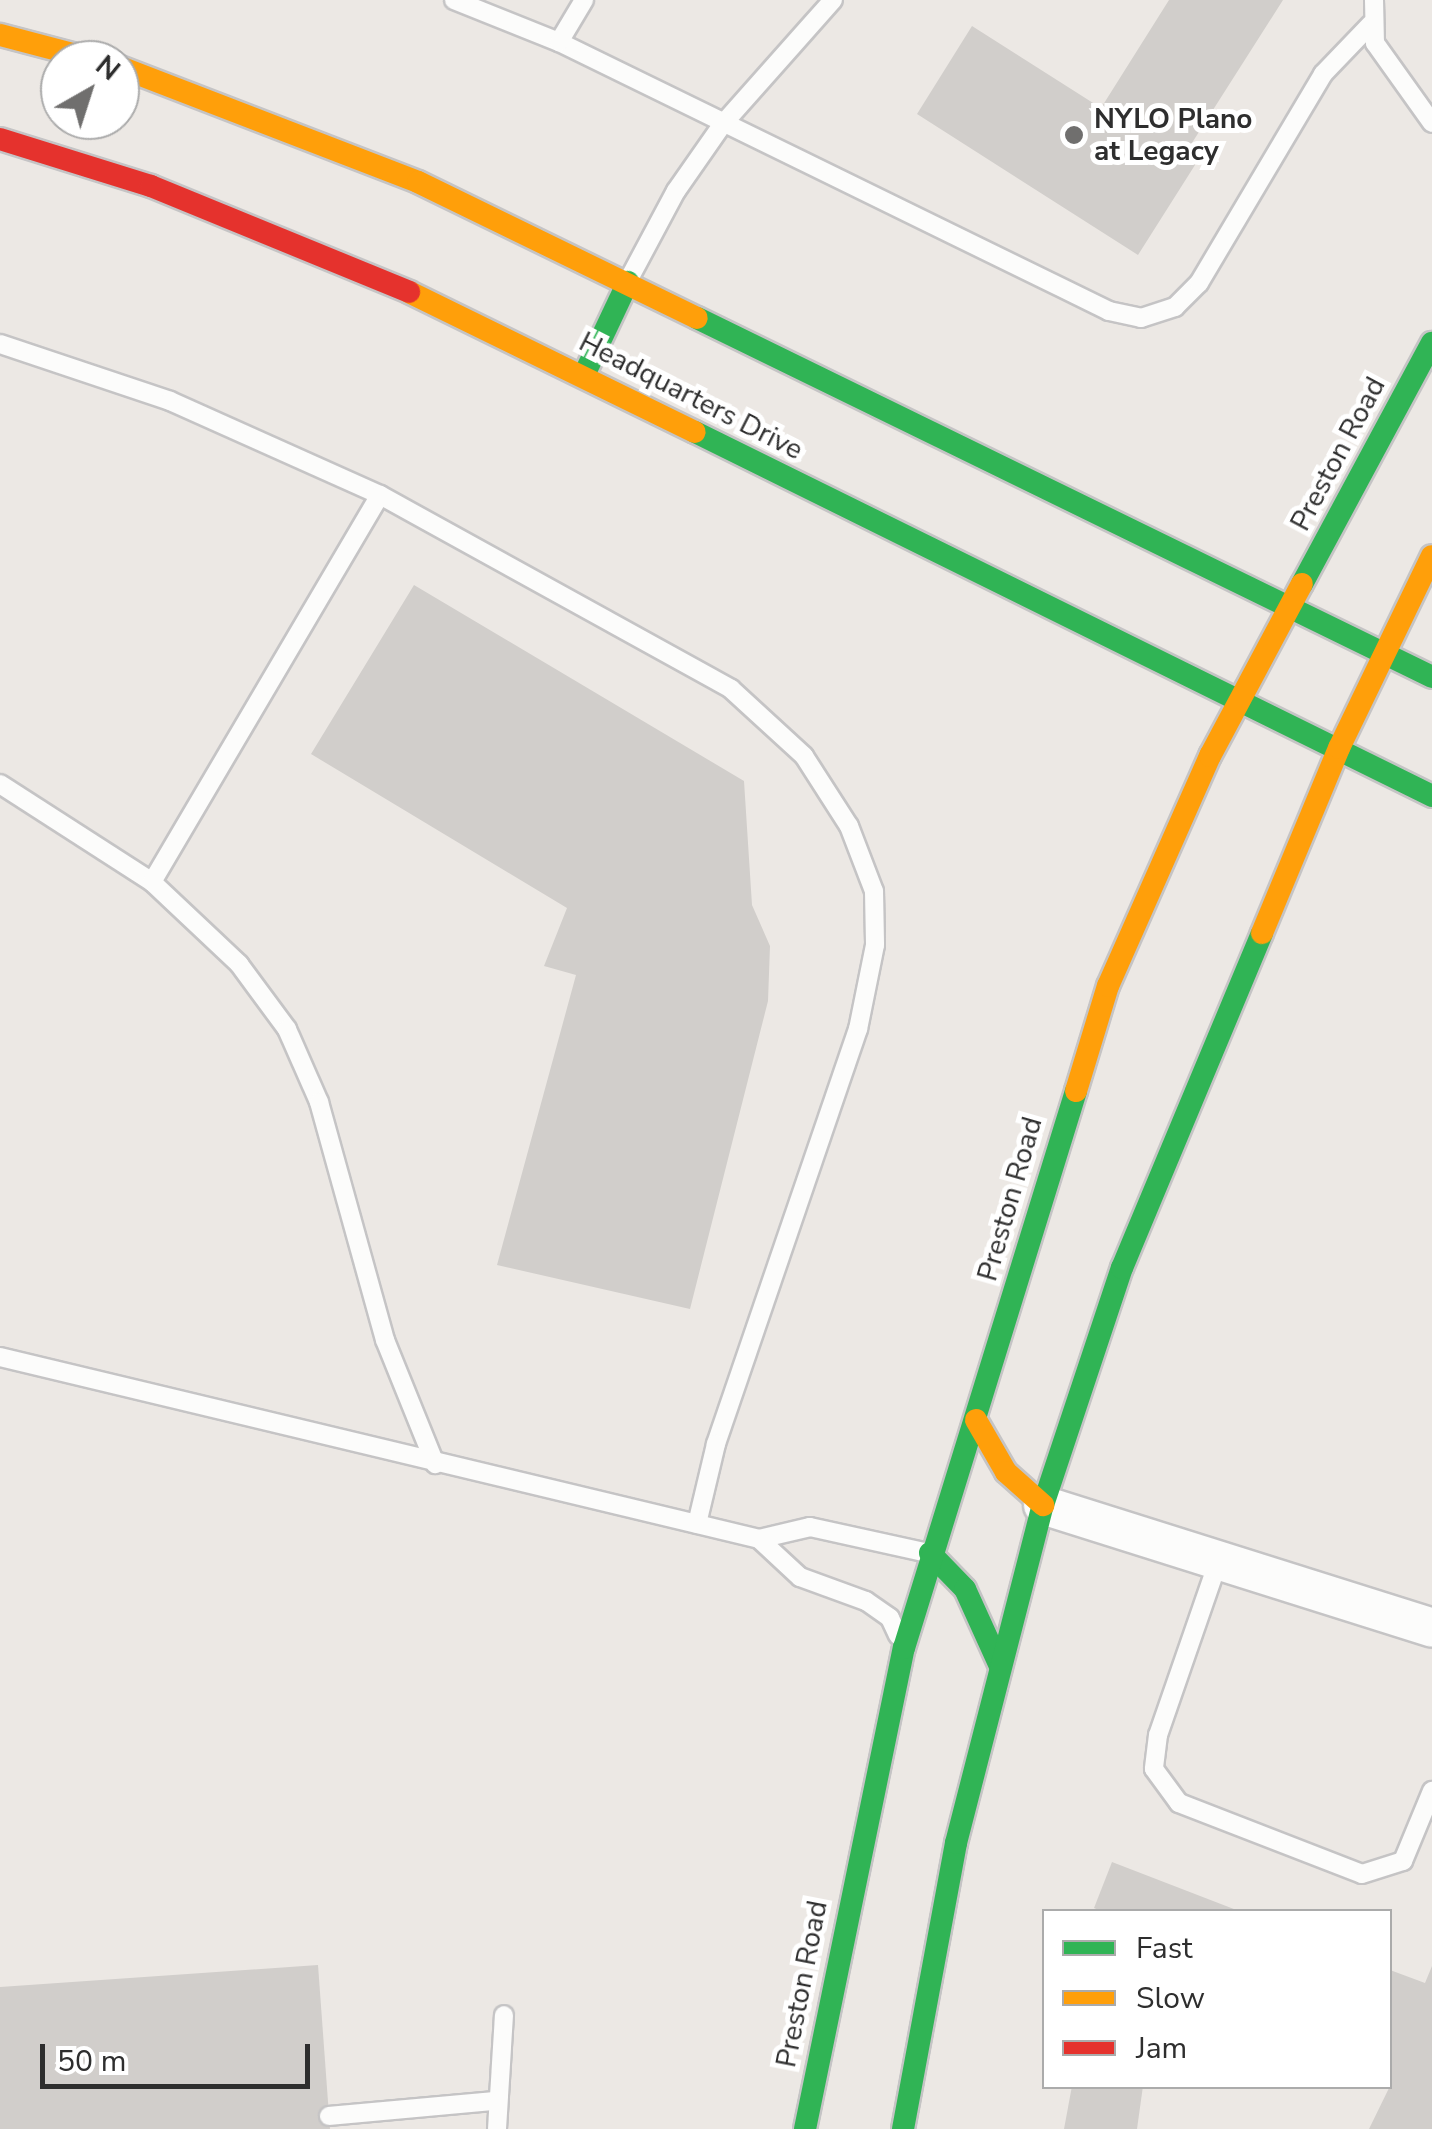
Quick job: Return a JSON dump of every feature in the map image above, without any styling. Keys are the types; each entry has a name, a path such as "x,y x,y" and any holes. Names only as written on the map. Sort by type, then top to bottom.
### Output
{"main road":[{"path":"0,35 40,46"},
{"path":"140,75 306,134 628,282 1432,677"},
{"name":"Headquarters Drive","path":"0,138 288,237 584,375 1432,796"},
{"path":"584,375 628,282"},
{"name":"Preston Road","path":"805,2129 904,1648 930,1553 976,1420 1108,986 1241,699 1432,343"},
{"path":"902,2129 956,1843 1043,1505 1155,1179 1339,748 1432,556"},
{"path":"976,1420 1006,1472 1043,1505"},
{"path":"930,1553 964,1589 1000,1666"}],"street":[{"path":"1043,1505 1432,1628"}],"lane":[{"path":"454,0 559,42 1109,312 1140,318 1175,307 1199,282 1323,74 1371,24"},
{"path":"559,42 584,0"},
{"path":"628,282 676,191 722,125 833,0"},
{"path":"1374,0 1371,24 1396,78 1432,123"},
{"path":"0,344 170,401 380,495 731,689 804,756 848,826 874,891 875,945 858,1029 716,1444 697,1524"},
{"path":"152,882 380,495"},
{"path":"0,784 152,882 239,964 287,1029 319,1102 385,1340 435,1464"},
{"path":"0,1357 759,1539 810,1526 930,1553"},
{"path":"759,1539 800,1577 866,1601 890,1618 904,1648"},
{"path":"1218,1562 1158,1735 1154,1768 1179,1802 1362,1874 1403,1862 1429,1811 1432,1791"},
{"path":"497,2129 494,2101 504,2015"},
{"path":"329,2116 494,2101"}],"building":[{"name":"NYLO Plano at Legacy","path":"1169,0 1283,0 1183,157 1195,165 1138,255 917,114 972,26 1101,108"},
{"path":"414,585 744,781 752,905 770,946 768,1001 690,1309 497,1265 576,975 544,966 567,908 311,754"},
{"path":"1112,1862 1234,1909 1096,1909"},
{"path":"318,1965 330,2129 0,2129 0,1987"},
{"path":"1432,1966 1432,2129 1369,2129 1389,2089 1392,2089 1392,1971 1425,1983"},
{"path":"1071,2089 1143,2089 1137,2129 1064,2129"}],"traffic: fast":[{"path":"584,375 628,282"},
{"path":"697,318 1432,677"},
{"path":"1302,584 1432,343"},
{"path":"695,432 1432,796"},
{"path":"903,2129 956,1843 1043,1505 1122,1268 1262,933"},
{"path":"805,2129 904,1648 1076,1091"},
{"path":"930,1553 965,1589 1000,1666"}],"traffic: slow":[{"path":"0,35 40,46"},
{"path":"140,75 418,182 697,318"},
{"path":"409,292 695,432"},
{"path":"1262,933 1339,748 1432,556"},
{"path":"1076,1091 1108,986 1210,756 1302,584"},
{"path":"976,1420 1006,1472 1043,1505"}],"traffic: jam":[{"path":"0,139 151,186 409,292"}],"place":[{"name":"NYLO Plano at Legacy","path":"1074,135"}]}
